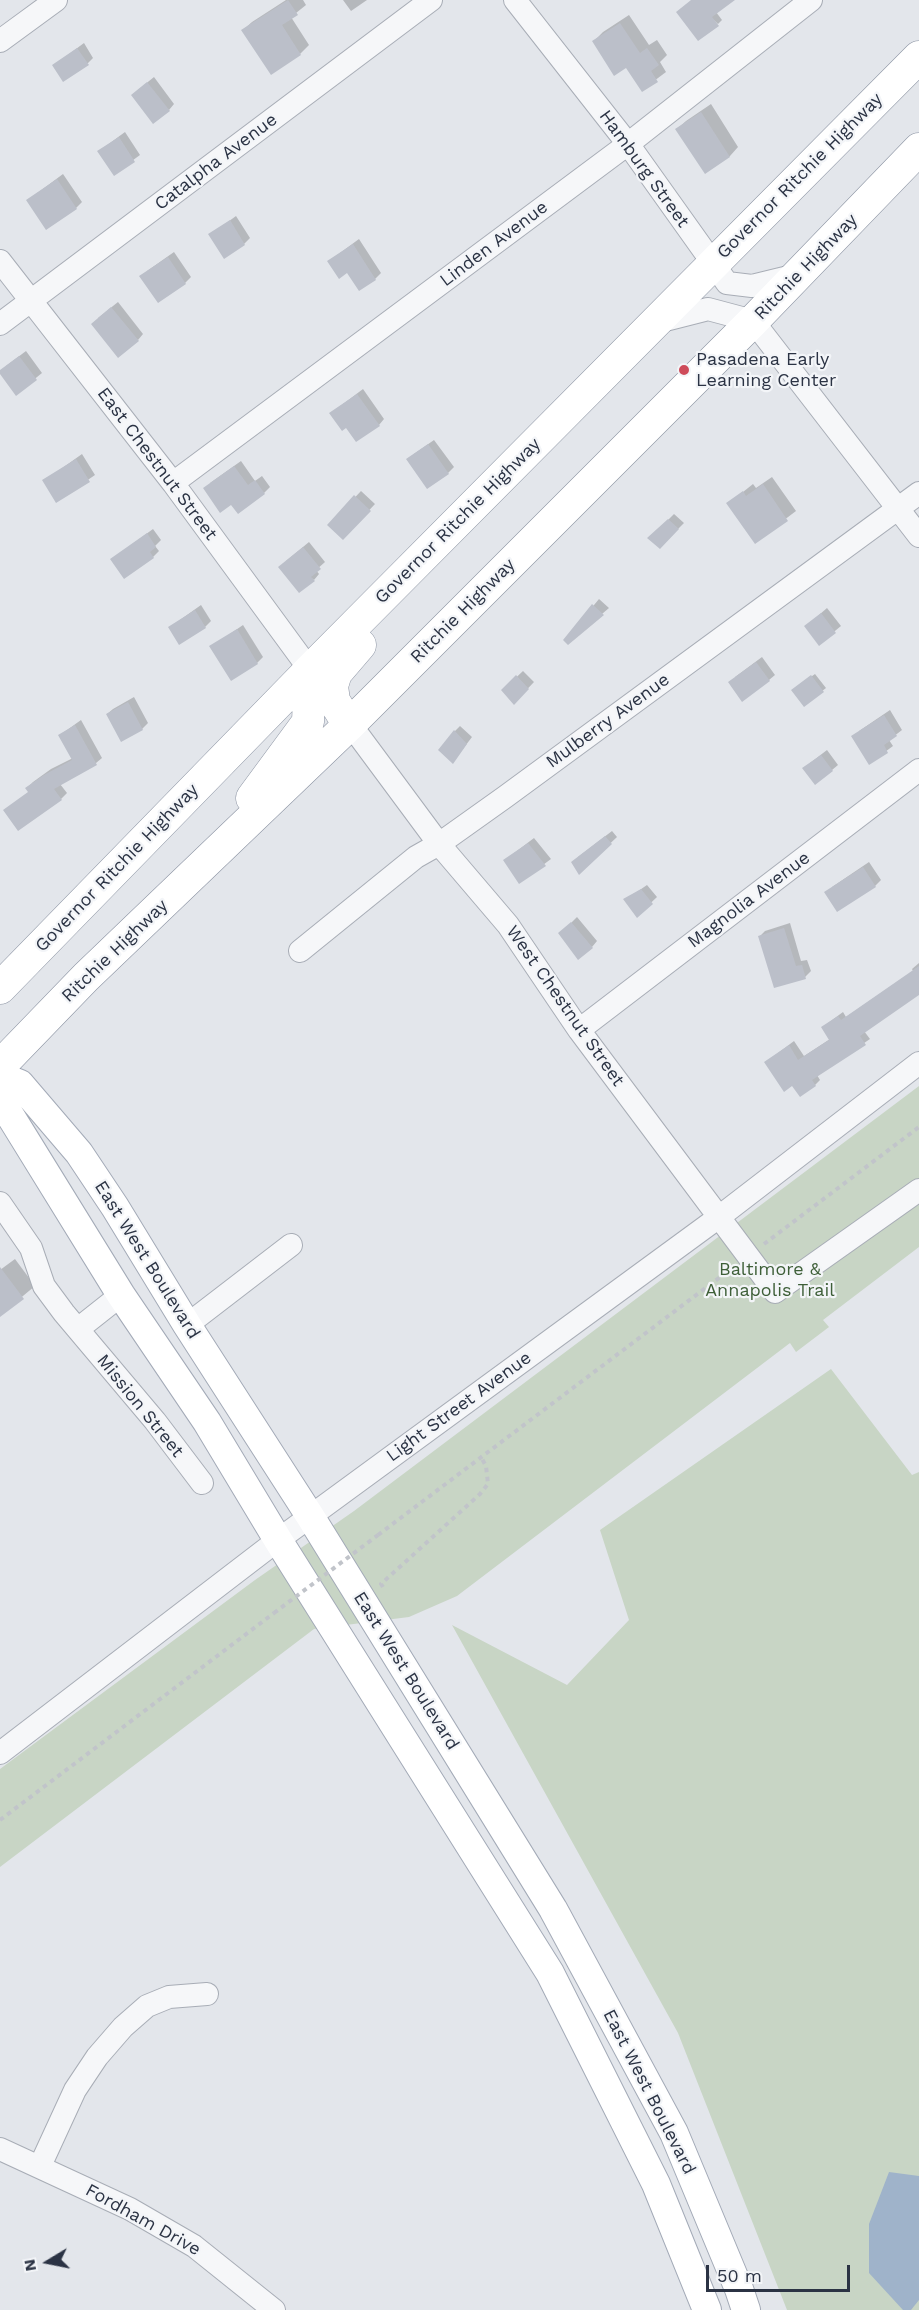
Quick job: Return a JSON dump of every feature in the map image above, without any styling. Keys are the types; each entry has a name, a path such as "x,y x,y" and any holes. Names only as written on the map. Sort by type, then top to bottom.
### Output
{"highway":[{"name":"Governor Ritchie Highway","path":"0,988 310,670 919,57"},
{"name":"Ritchie Highway","path":"0,1066 86,977 349,725 753,321 919,149"},
{"path":"349,725 334,701 332,686 336,673 397,602 457,522"},
{"path":"202,867 308,722 310,670"}],"main road":[{"name":"East West Boulevard","path":"0,1076 20,1084 79,1153 115,1207 187,1325 310,1516 553,1910 674,2133 746,2310"},
{"name":"East West Boulevard","path":"0,1099 121,1295 207,1422 278,1540 550,1973 656,2184 707,2310"}],"street":[{"path":"0,41 56,0"},
{"name":"Catalpha Avenue","path":"0,324 431,0"},
{"name":"Hamburg Street","path":"515,0 628,144 727,283 752,286 797,275"},
{"name":"Linden Avenue","path":"173,483 628,144 811,0"},
{"name":"East Chestnut Street","path":"0,261 173,483 310,670"},
{"path":"654,322 708,309 753,321 919,536"},
{"name":"Mulberry Avenue","path":"300,951 416,857 439,844 919,493"},
{"name":"West Chestnut Street","path":"349,725 439,844 508,925 579,1030 775,1292 919,1190"},
{"name":"Magnolia Avenue","path":"579,1030 919,770"},
{"name":"Light Street Avenue","path":"0,1753 278,1540 719,1217 919,1063"},
{"name":"Mission Street","path":"4,1216 31,1248 44,1286 155,1421 202,1484"},
{"path":"187,1325 291,1245"},
{"path":"78,1329 121,1295"},
{"path":"40,2166 75,2090 97,2056 123,2027 147,2006 169,1996 207,1994"},
{"name":"Fordham Drive","path":"0,2149 130,2209 194,2246 274,2310"}],"path":[{"path":"0,1820 919,1127"},
{"path":"381,1584 488,1484 488,1475 481,1457"}],"green space":[{"name":"Baltimore & Annapolis Trail","path":"919,1086 919,1247 823,1320 829,1327 796,1352 790,1343 457,1596 409,1617 314,1629 0,1867 0,1769 255,1580 354,1511"},
{"path":"831,1369 912,1475 919,1472 919,2310 787,2310 678,2033 452,1625 567,1685 629,1620 600,1530"}],"water":[{"path":"889,2172 919,2176 919,2300 911,2310 903,2310 869,2273 869,2224"}],"building":[{"path":"288,0 298,15 282,25 301,55 271,75 241,30"},
{"path":"691,0 735,0 712,17 719,26 698,41 676,12"},
{"path":"620,23 640,53 647,48 659,65 651,71 658,82 642,92 626,68 614,76 592,41"},
{"path":"77,48 89,65 63,82 52,65"},
{"path":"147,82 170,111 153,124 131,95"},
{"path":"701,112 730,157 705,174 675,129"},
{"path":"119,137 135,162 114,176 97,151"},
{"path":"57,179 77,209 46,230 26,200"},
{"path":"230,220 245,245 224,259 208,234"},
{"path":"353,244 376,280 359,291 347,273 339,279 327,261"},
{"path":"168,257 186,284 158,303 139,276"},
{"path":"111,307 139,341 118,358 91,324"},
{"path":"19,356 37,380 16,396 0,374 0,370"},
{"path":"357,394 380,426 356,442 346,428 342,431 329,413"},
{"path":"428,444 449,474 427,489 406,459"},
{"path":"76,459 90,482 56,503 42,480"},
{"path":"234,466 248,485 255,480 265,494 238,514 231,505 220,513 203,488"},
{"path":"763,484 788,521 755,544 726,503 743,491 746,496"},
{"path":"354,495 371,511 343,540 327,525"},
{"path":"668,519 679,529 660,549 647,538"},
{"path":"147,533 156,547 150,552 154,558 124,579 110,559"},
{"path":"303,547 321,569 311,577 315,581 299,593 278,567"},
{"path":"592,604 604,615 568,645 563,640"},
{"path":"195,610 206,628 179,645 168,627"},
{"path":"821,613 836,633 819,646 804,626"},
{"path":"237,629 258,664 231,681 209,646"},
{"path":"756,662 770,681 742,702 728,682"},
{"path":"516,675 529,689 514,705 501,690"},
{"path":"811,675 824,692 804,707 791,690"},
{"path":"128,702 143,730 121,742 106,714"},
{"path":"884,715 897,736 884,745 888,753 869,765 851,736"},
{"path":"75,725 97,765 54,789 62,800 18,831 3,810 28,792 25,788 72,760 58,735"},
{"path":"454,730 467,744 453,764 438,750"},
{"path":"821,755 833,771 815,785 802,768"},
{"path":"605,836 612,844 579,875 571,862"},
{"path":"528,843 546,866 519,884 503,860"},
{"path":"863,867 876,887 837,912 824,892"},
{"path":"641,889 653,904 637,918 623,899"},
{"path":"571,922 593,948 578,960 558,933"},
{"path":"784,928 796,966 802,965 806,979 774,988 758,936"},
{"path":"919,966 919,995 860,1036 866,1045 812,1080 816,1086 800,1097 792,1086 784,1092 764,1062 789,1045 798,1060 829,1040 821,1027 838,1016 841,1020"},
{"path":"0,1267 24,1299 0,1317"}],"place":[{"name":"Pasadena Early Learning Center","path":"684,370"}]}
